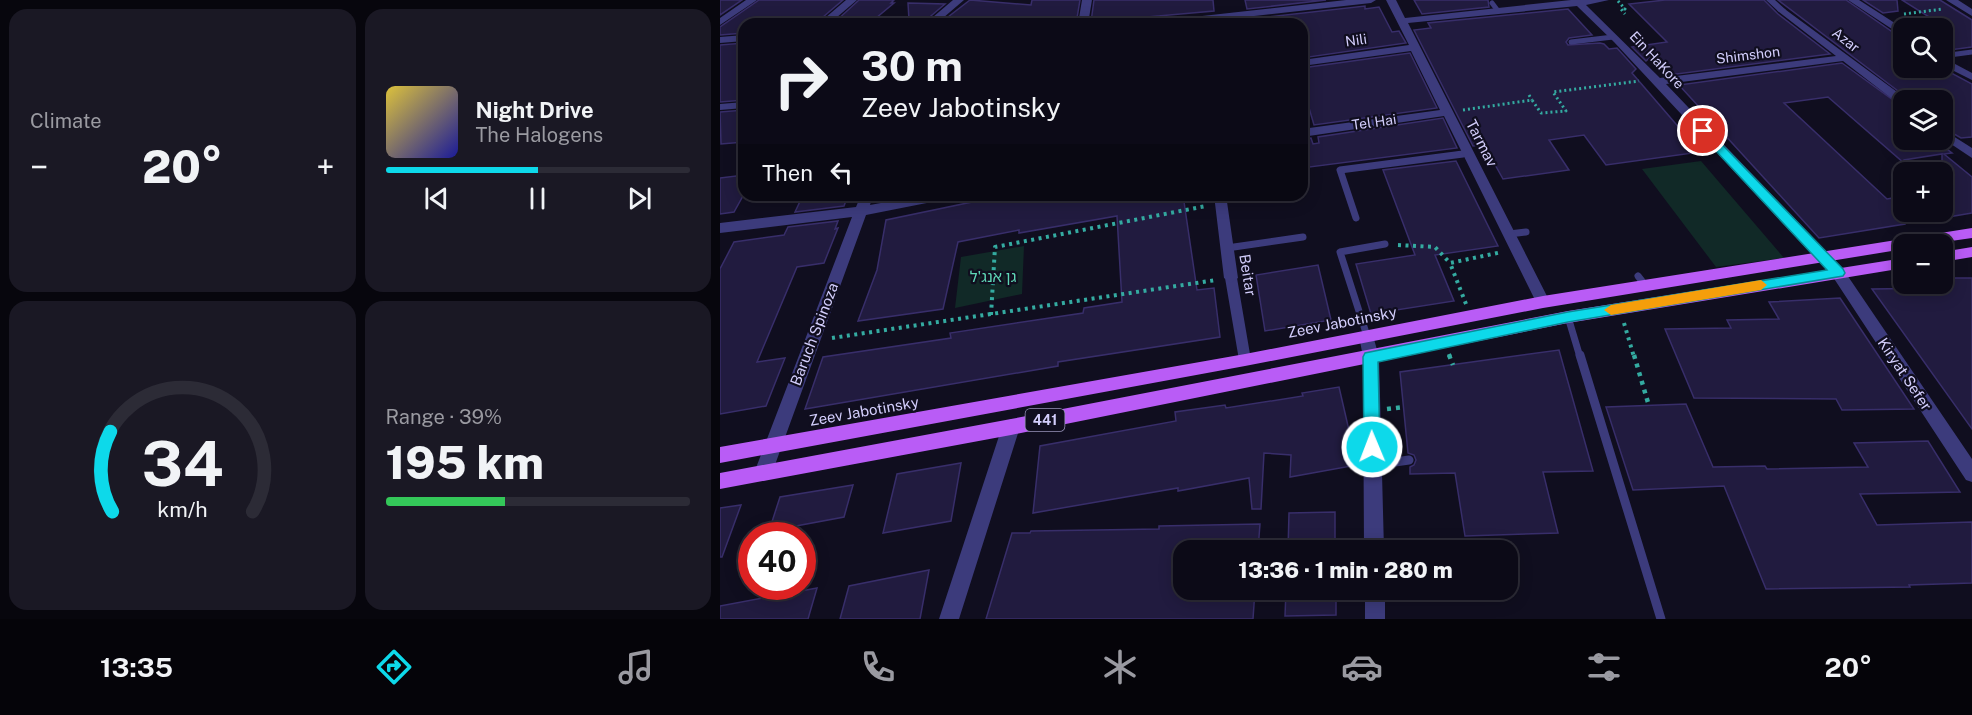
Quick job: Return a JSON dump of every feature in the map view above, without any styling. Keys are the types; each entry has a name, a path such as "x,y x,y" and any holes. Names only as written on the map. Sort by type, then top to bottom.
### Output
{"main road":[{"name":"Zeev Jabotinsky","path":"720,455 1245,360 1543,302 1641,280 1823,256 1972,233"},
{"path":"1953,255 1972,252"},
{"name":"441","path":"720,481 1011,427 1568,317 1893,265"}],"street":[{"path":"720,22 752,0"},
{"path":"830,18 852,0"},
{"path":"937,18 959,0"},
{"path":"1084,18 1087,0"},
{"path":"1227,18 1371,0"},
{"name":"Tarmav","path":"1391,0 1543,302"},
{"path":"1402,21 1495,7 1604,0"},
{"name":"Azar","path":"1770,0 1893,95"},
{"path":"1853,0 1893,27"},
{"path":"1951,0 1972,13"},
{"name":"Ein HaKore","path":"1577,1 1838,273"},
{"path":"720,40 738,38"},
{"name":"Nili","path":"1308,62 1415,47"},
{"name":"Shimshon","path":"1655,81 1844,58"},
{"path":"1953,65 1972,77"},
{"path":"720,107 738,106"},
{"name":"Tel Hai","path":"1308,132 1447,112"},
{"path":"1953,138 1967,145 1972,154"},
{"name":"Baruch Spinoza","path":"763,472 865,201"},
{"path":"720,228 862,211 915,201"},
{"name":"Beitar","path":"1221,201 1245,360"},
{"name":"Kiryat Sefer","path":"1838,273 1972,474"},
{"path":"1367,336 1371,357 1374,540"},
{"path":"949,619 1011,427"},
{"path":"1375,600 1375,619"}],"lane":[{"path":"1571,42 1613,37"},
{"path":"1953,56 1972,52"},
{"path":"1356,218 1340,170 1468,153"},
{"path":"1509,234 1526,232"},
{"path":"1227,248 1303,237"},
{"path":"1367,336 1340,252 1384,244"},
{"path":"1568,317 1661,619"},
{"path":"1372,465 1409,460"}],"path":[{"path":"1617,0 1625,9 1621,9 1625,14"},
{"path":"1904,14 1962,6"},
{"path":"1528,95 1541,113 1566,111 1553,92 1655,81"},
{"path":"1447,112 1532,100"},
{"path":"991,315 995,247 1212,201"},
{"path":"1384,244 1435,247 1450,263 1471,316"},
{"path":"1450,263 1517,249"},
{"path":"811,341 1231,278"},
{"path":"1619,309 1649,406"}],"green space":[{"path":"1701,161 1784,258 1716,267 1642,169"},
{"name":"גן אנג'ל","path":"1024,246 1022,294 955,308 961,257"}],"building":[{"path":"720,0 742,0 720,15"},
{"path":"759,0 843,0 822,18 738,18 738,34 720,35 720,27"},
{"path":"859,0 894,0 891,3 894,3 876,18 839,18"},
{"path":"970,0 1031,5 1032,0 1080,0 1077,18 947,18"},
{"path":"1094,0 1213,0 1214,11 1136,18 1092,18"},
{"path":"1245,0 1326,0 1247,9"},
{"path":"1414,0 1488,0 1489,7 1422,14"},
{"path":"1665,0 1764,0 1778,14 1830,54 1669,75 1652,56 1646,61 1632,47 1667,42 1629,4"},
{"path":"1778,0 1846,0 1893,32 1893,78 1953,78 1953,74 1972,84 1972,137 1961,138 1953,133 1953,90 1897,90"},
{"path":"1863,0 1897,0 1898,11 1883,13"},
{"path":"1902,0 1940,0 1972,20 1972,47 1953,50 1953,18 1931,18"},
{"path":"908,3 945,4 929,18 909,18"},
{"path":"1365,6 1365,9 1379,7 1392,32 1399,31 1406,43 1308,57 1308,18 1258,18"},
{"path":"1568,9 1592,35 1569,38 1566,42 1568,45 1600,43 1609,49 1617,48 1636,69 1632,73 1700,152 1606,165 1584,135 1549,140 1569,170 1503,179 1484,145 1473,146 1414,30 1431,28 1428,23"},
{"path":"738,44 738,100 720,102 720,45"},
{"path":"1410,53 1437,108 1314,125 1308,104 1308,67"},
{"path":"1842,63 1893,100 1893,150 1948,150 1952,153 1944,154 1972,177 1972,213 1953,216 1953,162 1942,162 1942,154 1903,162 1828,97 1784,103 1887,199 1893,198 1893,222 1905,222 1905,224 1819,238 1679,85"},
{"path":"738,110 738,143 721,144 720,112"},
{"path":"1443,118 1457,148 1308,167 1308,138 1311,138 1313,144 1319,143 1318,137"},
{"path":"1456,161 1498,246 1435,255 1454,301 1371,314 1356,264 1415,255 1383,170"},
{"path":"738,176 738,201 740,201 734,212 720,214 720,178"},
{"path":"800,201 846,201 844,206 795,212"},
{"path":"977,201 1184,201 1197,290 1214,288 1220,337 1058,362 1058,366 805,409 823,357 951,338 950,333 1083,313 1084,308 1122,302 1117,216 1019,233 1019,230 958,242 943,309 858,321 877,270 886,220"},
{"path":"838,221 835,229 838,228 824,263 797,267 757,362 785,358 766,406 720,414 720,269 734,242 784,235 788,227"},
{"path":"1318,265 1331,320 1265,331 1256,275"},
{"path":"1953,278 1972,278 1972,429 1872,289 1893,289 1893,294 1953,294"},
{"path":"1840,298 1914,409 1842,410 1836,399 1694,398 1665,329 1731,328 1727,320 1779,319 1769,302"},
{"path":"1559,350 1593,471 1543,472 1558,533 1465,536 1455,473 1410,474 1410,467 1416,460 1414,455 1408,453 1400,372"},
{"path":"1339,387 1357,465 1290,477 1291,455 1264,453 1261,509 1252,509 1249,478 1033,513 1040,446 1176,421 1175,412 1225,405 1226,408 1303,396 1302,393"},
{"path":"1686,404 1713,467 1765,466 1767,469 1868,467 1854,443 1928,441 1960,492 1860,494 1877,525 1972,522 1972,583 1909,585 1910,587 1766,589 1724,486 1633,490 1606,407"},
{"path":"961,463 951,521 883,533 897,474"},
{"path":"853,485 844,517 816,522 772,522 780,497"},
{"path":"741,505 722,557 720,557 720,508"},
{"path":"1335,512 1335,540 1288,540 1289,513"},
{"path":"1260,524 1259,540 1173,540 1173,600 1254,600 1253,619 986,619 1012,533 1159,529 1159,526"},
{"path":"929,570 920,619 840,619 849,586"},
{"path":"752,600 814,600 808,619 720,619 720,606"},
{"path":"1286,600 1336,600 1336,615 1285,616"}],"slow traffic":[{"path":"1611,310 1761,285"}],"route":[{"path":"1372,447 1371,357 1568,317 1838,273 1703,131"}]}
